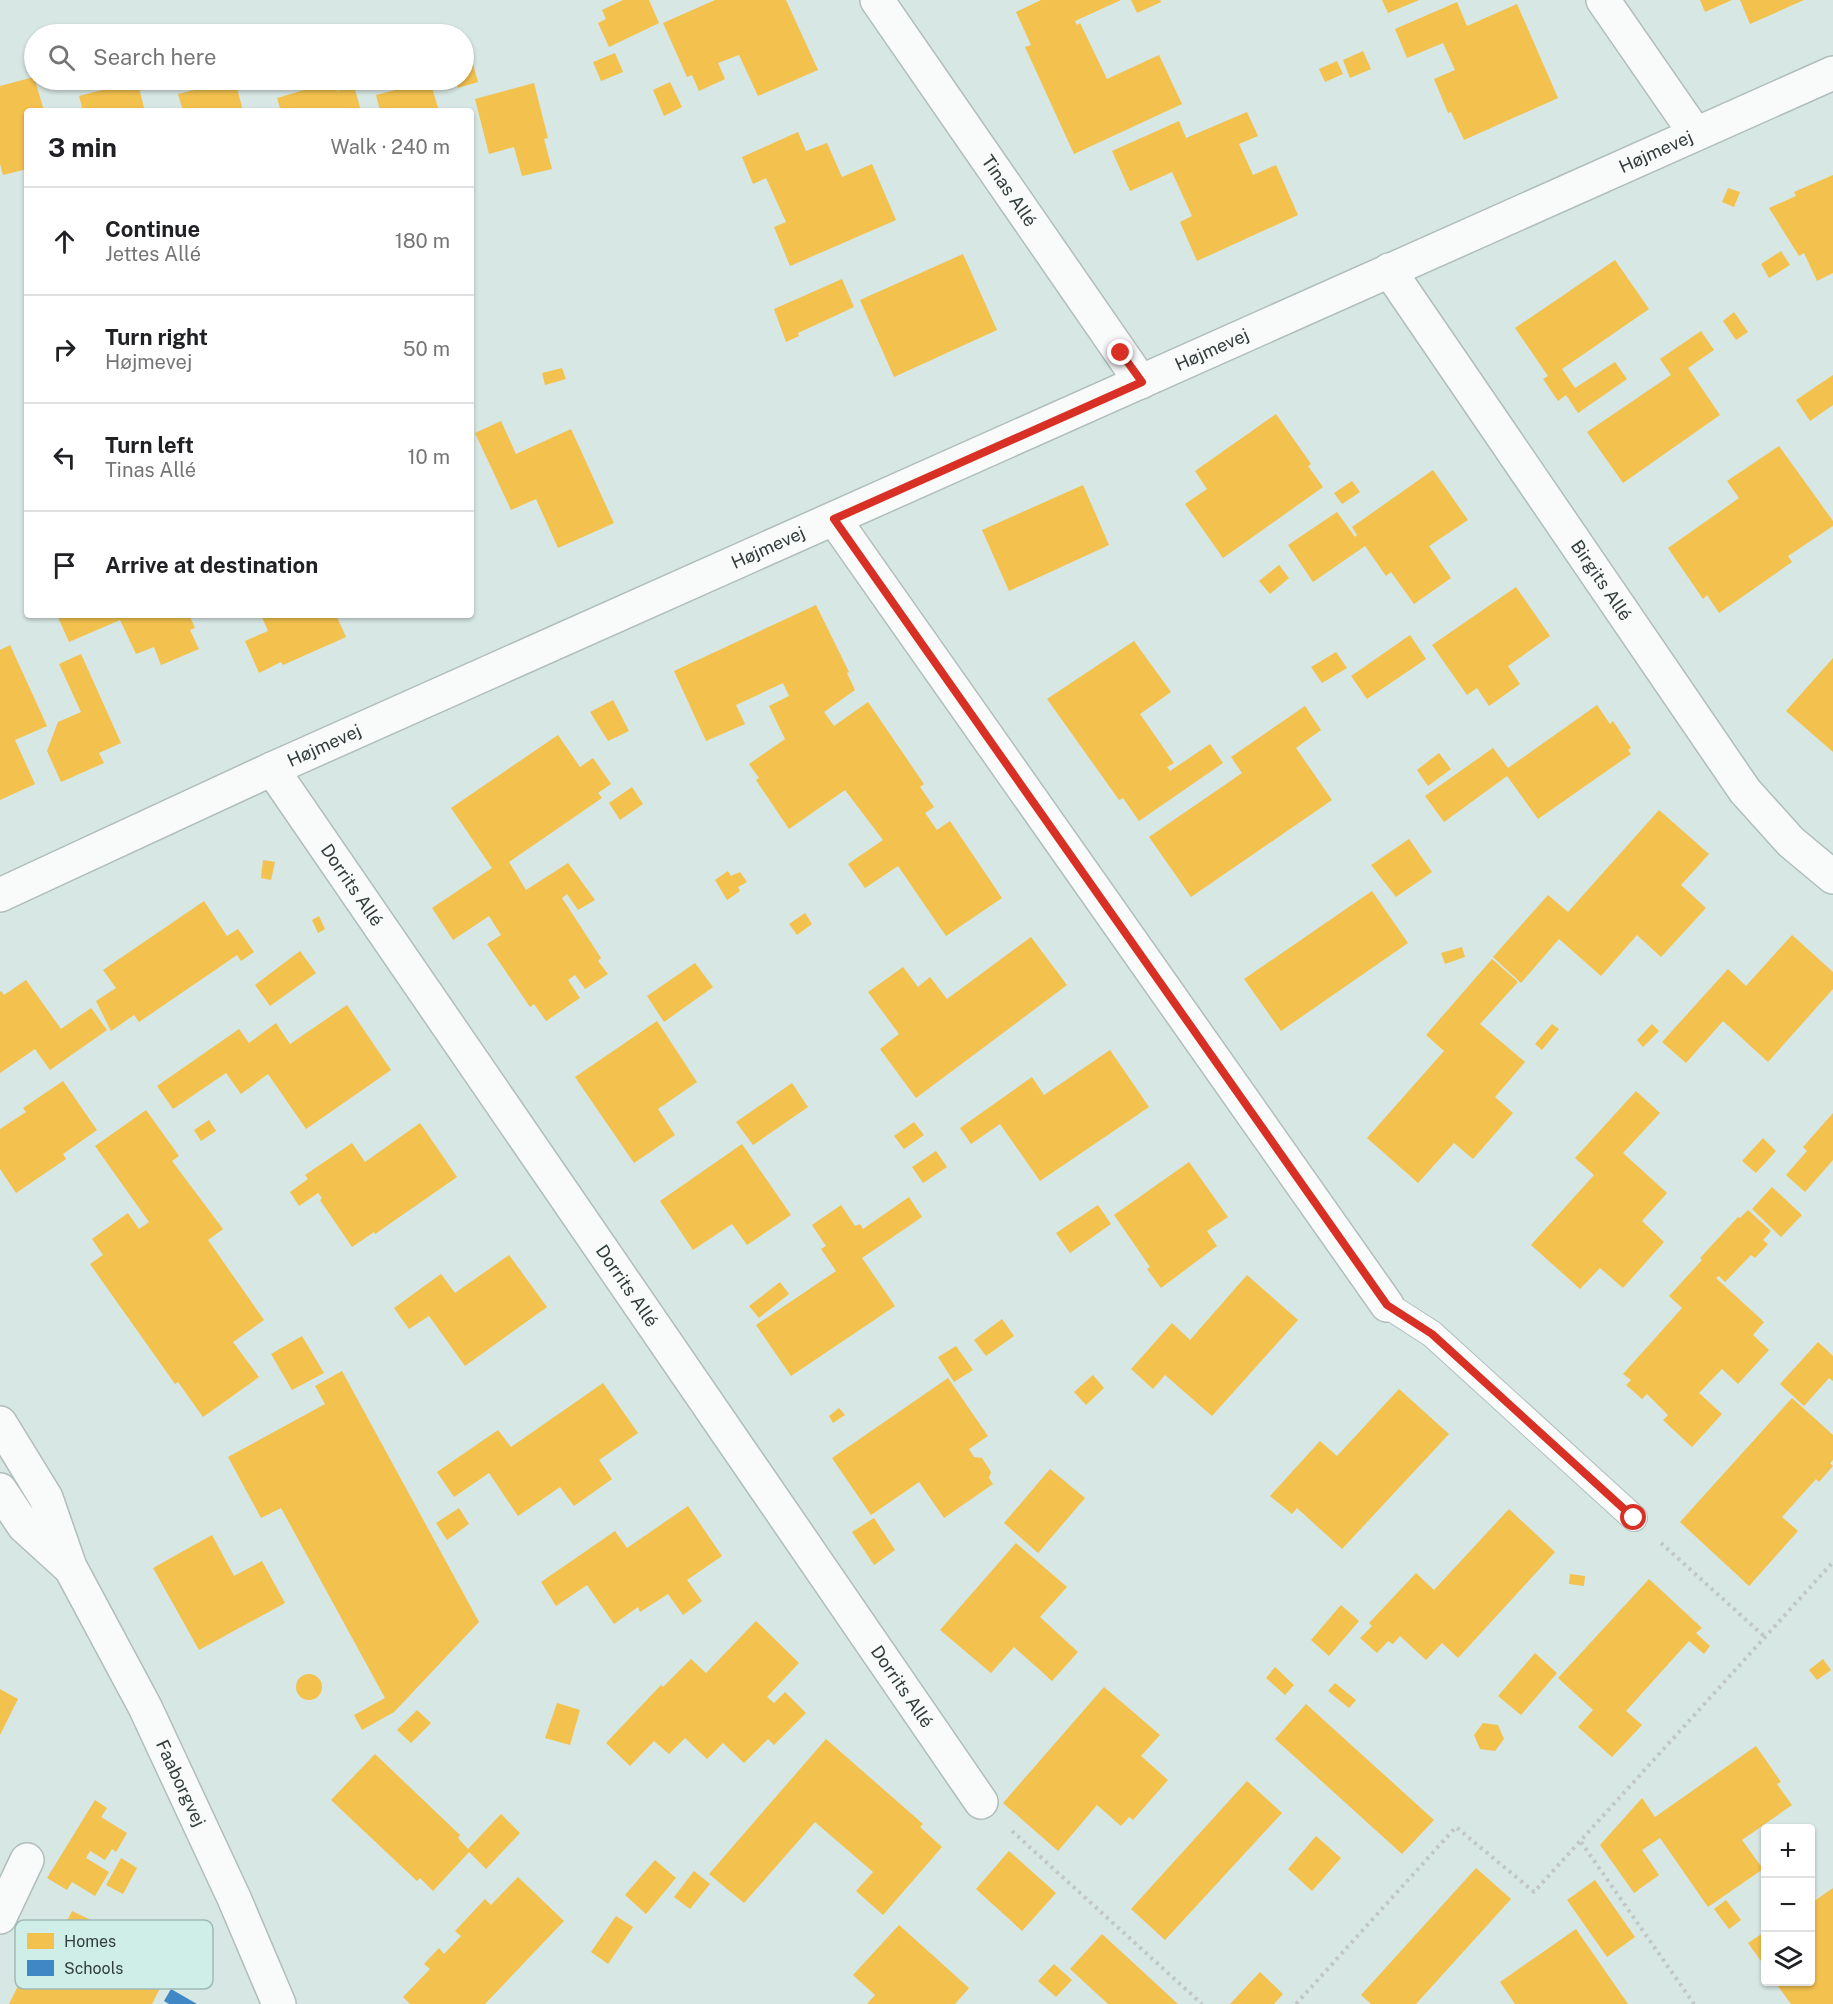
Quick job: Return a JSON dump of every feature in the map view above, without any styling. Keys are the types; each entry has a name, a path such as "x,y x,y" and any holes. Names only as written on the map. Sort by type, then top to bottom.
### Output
{"street":[{"name":"Tinas Allé","path":"877,0 1142,382"},
{"path":"1603,0 1695,133"},
{"name":"Højmevej","path":"0,895 272,769 1833,73"},
{"name":"Birgits Allé","path":"1389,270 1745,791 1791,842 1833,877"},
{"path":"834,519 1387,1305"},
{"name":"Dorrits Allé","path":"272,769 981,1802"},
{"name":"Faaborgvej","path":"0,1423 46,1498 70,1567 146,1707 234,1898 279,2004"},
{"name":"Faaborgvej","path":"0,1491 24,1526 70,1567"},
{"path":"0,1917 27,1860"}],"lane":[{"path":"1387,1305 1432,1334 1634,1518"}],"path":[{"path":"1634,1518 1765,1637"},
{"path":"1296,2004 1456,1827 1534,1892 1833,1562"},
{"path":"981,1802 1202,2004"},
{"path":"1581,1842 1694,2004"}],"building: Homes":[{"path":"623,0 649,0 659,23 609,47 598,23 606,19 602,10"},
{"path":"715,0 786,0 818,70 758,96 739,55 718,63 725,79 699,91 692,75 687,77 663,23"},
{"path":"1041,0 1121,0 1075,21 1077,25 1080,23 1107,79 1159,55 1182,104 1074,154 1025,47 1031,45 1016,12"},
{"path":"1131,0 1160,0 1161,2 1137,13"},
{"path":"1382,0 1419,0 1388,13"},
{"path":"1700,0 1732,0 1705,12"},
{"path":"1740,0 1804,0 1750,24"},
{"path":"1457,2 1467,26 1517,4 1558,98 1464,140 1451,112 1448,113 1434,79 1455,70 1443,43 1407,58 1395,29"},
{"path":"1363,51 1371,69 1350,78 1343,60"},
{"path":"615,53 623,72 601,81 593,62"},
{"path":"1337,61 1343,74 1325,82 1319,69"},
{"path":"474,68 478,82 474,83"},
{"path":"24,80 24,90 38,90 43,108 24,108 24,170 3,175 0,164 0,86"},
{"path":"670,82 682,107 664,116 653,90"},
{"path":"534,83 548,138 544,139 552,169 522,176 514,147 489,154 475,99"},
{"path":"102,90 139,90 144,108 82,108 79,96"},
{"path":"194,90 238,90 242,108 182,108 178,94"},
{"path":"304,90 355,90 360,108 280,108 277,98"},
{"path":"395,90 433,90 438,108 379,108 376,95"},
{"path":"1247,112 1258,136 1239,144 1253,175 1276,165 1298,215 1197,261 1180,222 1192,216 1172,172 1130,191 1112,151 1179,121 1186,138"},
{"path":"798,132 806,151 827,143 842,177 872,164 896,220 790,266 774,227 786,222 766,178 753,184 742,157"},
{"path":"1833,175 1833,273 1817,281 1804,253 1799,256 1769,208 1796,196 1794,192"},
{"path":"1728,188 1740,192 1734,207 1722,202"},
{"path":"1781,251 1790,265 1769,278 1761,264"},
{"path":"963,254 997,330 894,377 860,300"},
{"path":"1615,260 1649,309 1562,369 1575,388 1615,362 1627,379 1578,413 1566,395 1558,401 1543,379 1548,376 1515,328"},
{"path":"842,279 854,307 798,333 799,336 786,342 774,309"},
{"path":"1734,312 1748,332 1736,340 1723,321"},
{"path":"1701,331 1714,350 1688,368 1720,415 1623,483 1587,432 1671,375 1660,359"},
{"path":"562,368 566,379 545,385 542,373"},
{"path":"1833,375 1833,405 1810,421 1796,400"},
{"path":"1276,414 1311,464 1308,466 1323,487 1223,558 1185,504 1207,489 1195,471"},
{"path":"501,421 516,454 571,429 614,523 558,548 536,499 511,510 475,433"},
{"path":"1779,446 1833,521 1833,526 1788,556 1792,562 1719,613 1707,595 1703,599 1668,548 1739,498 1727,481"},
{"path":"1433,470 1468,520 1429,546 1451,578 1414,604 1391,572 1386,576 1365,546 1313,582 1288,545 1337,512 1355,537 1357,535 1352,527"},
{"path":"1352,481 1360,492 1342,504 1334,493"},
{"path":"1083,485 1109,545 1009,591 982,530"},
{"path":"1279,565 1289,578 1270,594 1259,581"},
{"path":"1516,587 1550,636 1508,666 1520,684 1489,706 1477,688 1467,695 1432,645"},
{"path":"816,605 849,672 847,673 855,690 824,712 834,726 868,702 924,784 920,787 934,807 925,813 937,830 950,821 1002,898 946,936 898,866 865,888 848,864 883,840 845,790 789,829 756,780 759,778 749,764 785,739 769,706 789,696 783,683 736,705 745,724 706,741 674,671"},
{"path":"58,618 190,618 195,628 190,630 199,649 161,665 154,647 136,654 120,620 69,642"},
{"path":"262,618 337,618 346,637 259,673 245,641 268,631"},
{"path":"1410,635 1426,659 1367,699 1351,676"},
{"path":"1134,641 1171,692 1140,714 1174,763 1167,767 1170,771 1210,744 1223,763 1139,821 1123,798 1119,800 1047,699"},
{"path":"10,645 47,726 15,740 35,784 0,800 0,650"},
{"path":"1336,652 1347,668 1322,683 1311,667"},
{"path":"81,654 121,743 99,753 104,763 61,782 47,751 58,722 81,712 59,664"},
{"path":"1833,658 1833,752 1786,711"},
{"path":"613,700 629,731 608,741 590,712"},
{"path":"1597,705 1610,724 1613,721 1631,748 1628,750 1631,754 1538,819 1507,776 1444,822 1425,796 1493,748 1508,768"},
{"path":"1305,706 1321,730 1296,748 1332,800 1191,897 1149,837 1242,773 1231,757"},
{"path":"558,735 580,767 593,758 611,784 598,793 602,798 509,862 526,890 568,863 595,900 578,910 567,894 562,898 601,958 598,961 608,974 585,989 575,975 568,980 580,998 546,1021 534,1004 530,1007 487,944 501,935 489,916 453,940 432,908 492,868 451,808"},
{"path":"1439,753 1451,769 1428,786 1417,770"},
{"path":"632,787 643,804 620,820 609,803"},
{"path":"1659,810 1709,854 1681,885 1706,908 1661,957 1637,935 1601,976 1559,939 1521,983 1493,957 1548,895 1568,912"},
{"path":"1409,839 1432,872 1396,897 1371,865"},
{"path":"263,860 275,862 271,880 261,878"},
{"path":"728,871 731,876 740,872 747,882 738,887 740,891 727,900 715,880"},
{"path":"1372,891 1408,943 1281,1031 1244,979"},
{"path":"204,901 227,936 238,929 254,952 241,961 237,955 139,1022 134,1015 111,1031 96,1001 116,988 103,970"},
{"path":"805,913 812,924 797,935 789,924"},
{"path":"319,916 325,929 318,933 312,920"},
{"path":"1792,935 1833,972 1833,989 1768,1062 1723,1021 1686,1063 1662,1042 1728,969 1746,986"},
{"path":"1031,937 1067,985 916,1098 880,1049 899,1034 868,992 903,967 918,987 930,977 947,999"},
{"path":"1462,947 1465,957 1445,964 1441,953"},
{"path":"300,951 316,973 270,1006 255,985"},
{"path":"1492,959 1518,982 1480,1024 1525,1062 1495,1097 1513,1113 1473,1159 1454,1143 1418,1183 1367,1138 1444,1051 1426,1035"},
{"path":"695,963 713,987 664,1022 647,996"},
{"path":"26,980 61,1029 91,1008 107,1030 50,1070 35,1049 0,1073 0,992 4,995"},
{"path":"347,1005 391,1070 306,1129 268,1074 241,1094 226,1073 173,1109 157,1086 239,1029 249,1043 276,1023 290,1044"},
{"path":"657,1021 697,1082 658,1109 675,1135 634,1163 575,1077"},
{"path":"1552,1024 1559,1029 1542,1050 1535,1044"},
{"path":"1652,1024 1659,1031 1643,1047 1637,1040"},
{"path":"1110,1050 1149,1107 1040,1181 1000,1124 971,1144 960,1128 1032,1077 1044,1095"},
{"path":"63,1081 97,1130 63,1154 66,1159 16,1193 0,1169 0,1129 26,1112 23,1108"},
{"path":"792,1083 808,1107 753,1145 736,1122"},
{"path":"1636,1091 1660,1113 1623,1153 1667,1193 1642,1221 1664,1242 1623,1288 1600,1268 1580,1289 1531,1245 1594,1175 1575,1158"},
{"path":"146,1110 179,1156 172,1161 223,1229 208,1240 264,1320 233,1342 259,1377 203,1417 178,1382 175,1384 90,1264 103,1255 92,1239 128,1213 139,1229 149,1222 95,1146"},
{"path":"1833,1113 1833,1160 1805,1192 1786,1175 1807,1151 1803,1147"},
{"path":"209,1120 216,1131 201,1141 194,1130"},
{"path":"914,1122 924,1135 904,1149 894,1136"},
{"path":"420,1123 457,1177 375,1234 374,1232 352,1247 320,1200 322,1198 318,1193 299,1206 290,1192 308,1179 305,1175 352,1143 365,1162"},
{"path":"1763,1138 1776,1151 1756,1173 1742,1161"},
{"path":"742,1144 791,1215 747,1245 732,1224 693,1250 660,1201"},
{"path":"936,1151 947,1167 923,1183 912,1167"},
{"path":"1189,1162 1228,1217 1207,1231 1217,1246 1161,1288 1147,1269 1150,1267 1114,1215"},
{"path":"1772,1187 1802,1215 1781,1237 1752,1209"},
{"path":"909,1197 922,1217 862,1258 895,1306 791,1376 756,1325 836,1271 821,1249 826,1246 812,1225 841,1205 855,1226 860,1224 863,1229"},
{"path":"1098,1205 1111,1224 1070,1253 1056,1233"},
{"path":"1748,1210 1771,1231 1763,1240 1768,1244 1755,1258 1751,1255 1725,1282 1719,1276 1716,1278 1764,1322 1753,1335 1769,1350 1738,1384 1722,1369 1699,1393 1722,1414 1692,1447 1663,1420 1668,1415 1647,1394 1642,1399 1626,1385 1631,1380 1623,1374 1682,1308 1669,1296 1702,1260 1700,1258 1738,1217 1740,1218"},
{"path":"509,1255 547,1307 465,1366 429,1316 409,1329 394,1308 441,1274 455,1293"},
{"path":"1247,1275 1298,1320 1212,1416 1165,1375 1153,1389 1131,1369 1172,1323 1190,1340"},
{"path":"780,1282 789,1294 759,1318 749,1306"},
{"path":"1002,1319 1014,1336 986,1356 974,1340"},
{"path":"302,1336 324,1373 292,1390 271,1354"},
{"path":"1818,1342 1833,1356 1833,1381 1829,1378 1804,1406 1780,1384"},
{"path":"956,1346 973,1370 954,1382 938,1357"},
{"path":"342,1371 479,1622 394,1712 362,1730 354,1715 385,1698 281,1508 261,1518 228,1457 325,1404 315,1386"},
{"path":"1093,1375 1104,1388 1086,1405 1074,1392"},
{"path":"948,1378 988,1436 969,1449 974,1457 982,1458 991,1472 989,1478 993,1484 944,1518 919,1482 871,1515 832,1458"},
{"path":"603,1383 638,1433 599,1460 612,1479 574,1506 560,1487 518,1516 489,1473 454,1497 437,1472 498,1430 511,1447"},
{"path":"1399,1389 1449,1434 1342,1549 1297,1508 1292,1514 1270,1496 1320,1441 1337,1456"},
{"path":"1792,1398 1833,1435 1833,1460 1830,1463 1833,1466 1819,1482 1816,1479 1782,1517 1798,1531 1749,1586 1680,1522"},
{"path":"839,1408 845,1415 833,1423 829,1416"},
{"path":"1050,1469 1085,1498 1038,1553 1004,1523"},
{"path":"688,1506 722,1556 687,1580 702,1601 683,1615 668,1594 640,1612 638,1607 614,1624 587,1585 556,1606 541,1582 615,1531 627,1548"},
{"path":"459,1508 469,1524 447,1540 436,1523"},
{"path":"1509,1509 1555,1552 1458,1658 1442,1643 1426,1660 1400,1636 1393,1644 1388,1641 1377,1653 1360,1638 1372,1626 1369,1623 1416,1573 1434,1590"},
{"path":"874,1518 895,1550 874,1565 852,1532"},
{"path":"212,1535 234,1576 262,1561 285,1603 199,1650 153,1568"},
{"path":"1016,1543 1067,1587 1040,1617 1078,1652 1052,1681 1014,1647 991,1673 940,1630"},
{"path":"1570,1574 1585,1576 1584,1586 1569,1584"},
{"path":"1649,1579 1702,1628 1696,1633 1710,1646 1704,1654 1689,1641 1626,1711 1642,1725 1612,1757 1578,1727 1593,1710 1558,1678"},
{"path":"1341,1605 1359,1621 1329,1656 1311,1640"},
{"path":"756,1621 799,1663 767,1697 774,1703 785,1692 806,1713 774,1745 768,1739 744,1763 723,1743 707,1759 685,1738 669,1754 654,1741 630,1766 606,1743 661,1685 663,1687 691,1659 706,1673"},
{"path":"1535,1653 1557,1673 1521,1715 1498,1696"},
{"path":"1823,1659 1831,1670 1817,1680 1809,1670"},
{"path":"1275,1667 1294,1685 1285,1695 1266,1678"},
{"path":"309,1674 318,1678 322,1687 318,1696 309,1700 300,1696 296,1687 300,1678"},
{"path":"1335,1683 1356,1700 1349,1708 1328,1691"},
{"path":"1104,1687 1160,1735 1141,1756 1168,1780 1133,1820 1129,1817 1121,1826 1097,1805 1058,1851 1003,1803"},
{"path":"0,1689 18,1699 0,1735"},
{"path":"557,1703 580,1710 570,1745 545,1738"},
{"path":"1306,1704 1434,1820 1402,1854 1275,1739"},
{"path":"417,1710 431,1723 411,1743 397,1730"},
{"path":"1483,1723 1498,1725 1504,1739 1495,1751 1480,1749 1474,1735"},
{"path":"826,1739 923,1824 920,1827 942,1847 883,1915 856,1891 873,1872 815,1822 744,1903 709,1874"},
{"path":"1756,1746 1781,1782 1777,1784 1792,1805 1765,1824 1761,1824 1761,1827 1742,1840 1761,1866 1761,1870 1708,1907 1660,1838 1642,1850 1659,1875 1634,1893 1600,1845 1642,1798 1655,1817"},
{"path":"375,1754 460,1835 458,1838 468,1849 501,1814 520,1833 486,1869 469,1852 433,1891 420,1878 417,1881 331,1800"},
{"path":"1247,1781 1282,1813 1165,1940 1131,1909"},
{"path":"95,1800 107,1808 101,1817 127,1833 116,1852 112,1849 105,1860 90,1851 86,1858 109,1872 95,1896 72,1882 67,1890 47,1878"},
{"path":"1316,1836 1341,1858 1312,1891 1288,1869"},
{"path":"1009,1851 1056,1893 1022,1931 976,1889"},
{"path":"121,1858 137,1868 123,1894 106,1885"},
{"path":"655,1860 676,1878 646,1914 625,1895"},
{"path":"1476,1868 1511,1899 1416,2004 1371,2004 1361,1995"},
{"path":"694,1871 710,1884 690,1909 674,1897"},
{"path":"518,1877 564,1921 485,2004 410,2004 403,1997 430,1969 424,1964 439,1948 444,1954 461,1936 455,1931 485,1899 491,1905"},
{"path":"1595,1880 1635,1937 1607,1957 1567,1900"},
{"path":"1833,1888 1833,2004 1791,2004 1778,1986 1815,1986 1815,1901"},
{"path":"1726,1900 1741,1920 1729,1929 1714,1909"},
{"path":"72,1911 91,1920 68,1920"},
{"path":"616,1916 633,1927 608,1964 591,1952"},
{"path":"899,1925 969,1988 955,2004 867,2004 875,1995 853,1975"},
{"path":"1576,1929 1628,2004 1515,2004 1500,1982"},
{"path":"1102,1934 1178,2004 1108,2004 1070,1969"},
{"path":"1761,1934 1761,1961 1748,1943"},
{"path":"1054,1964 1072,1980 1056,1997 1038,1981"},
{"path":"1260,1972 1283,1994 1274,2004 1230,2004"},
{"path":"16,1989 160,1989 152,2004 9,2004"}],"building: Schools":[{"path":"171,1989 197,2004 169,2004 164,2001"}],"route":[{"path":"1121,353 1142,382 834,519 1387,1305 1432,1334 1634,1518"}]}
